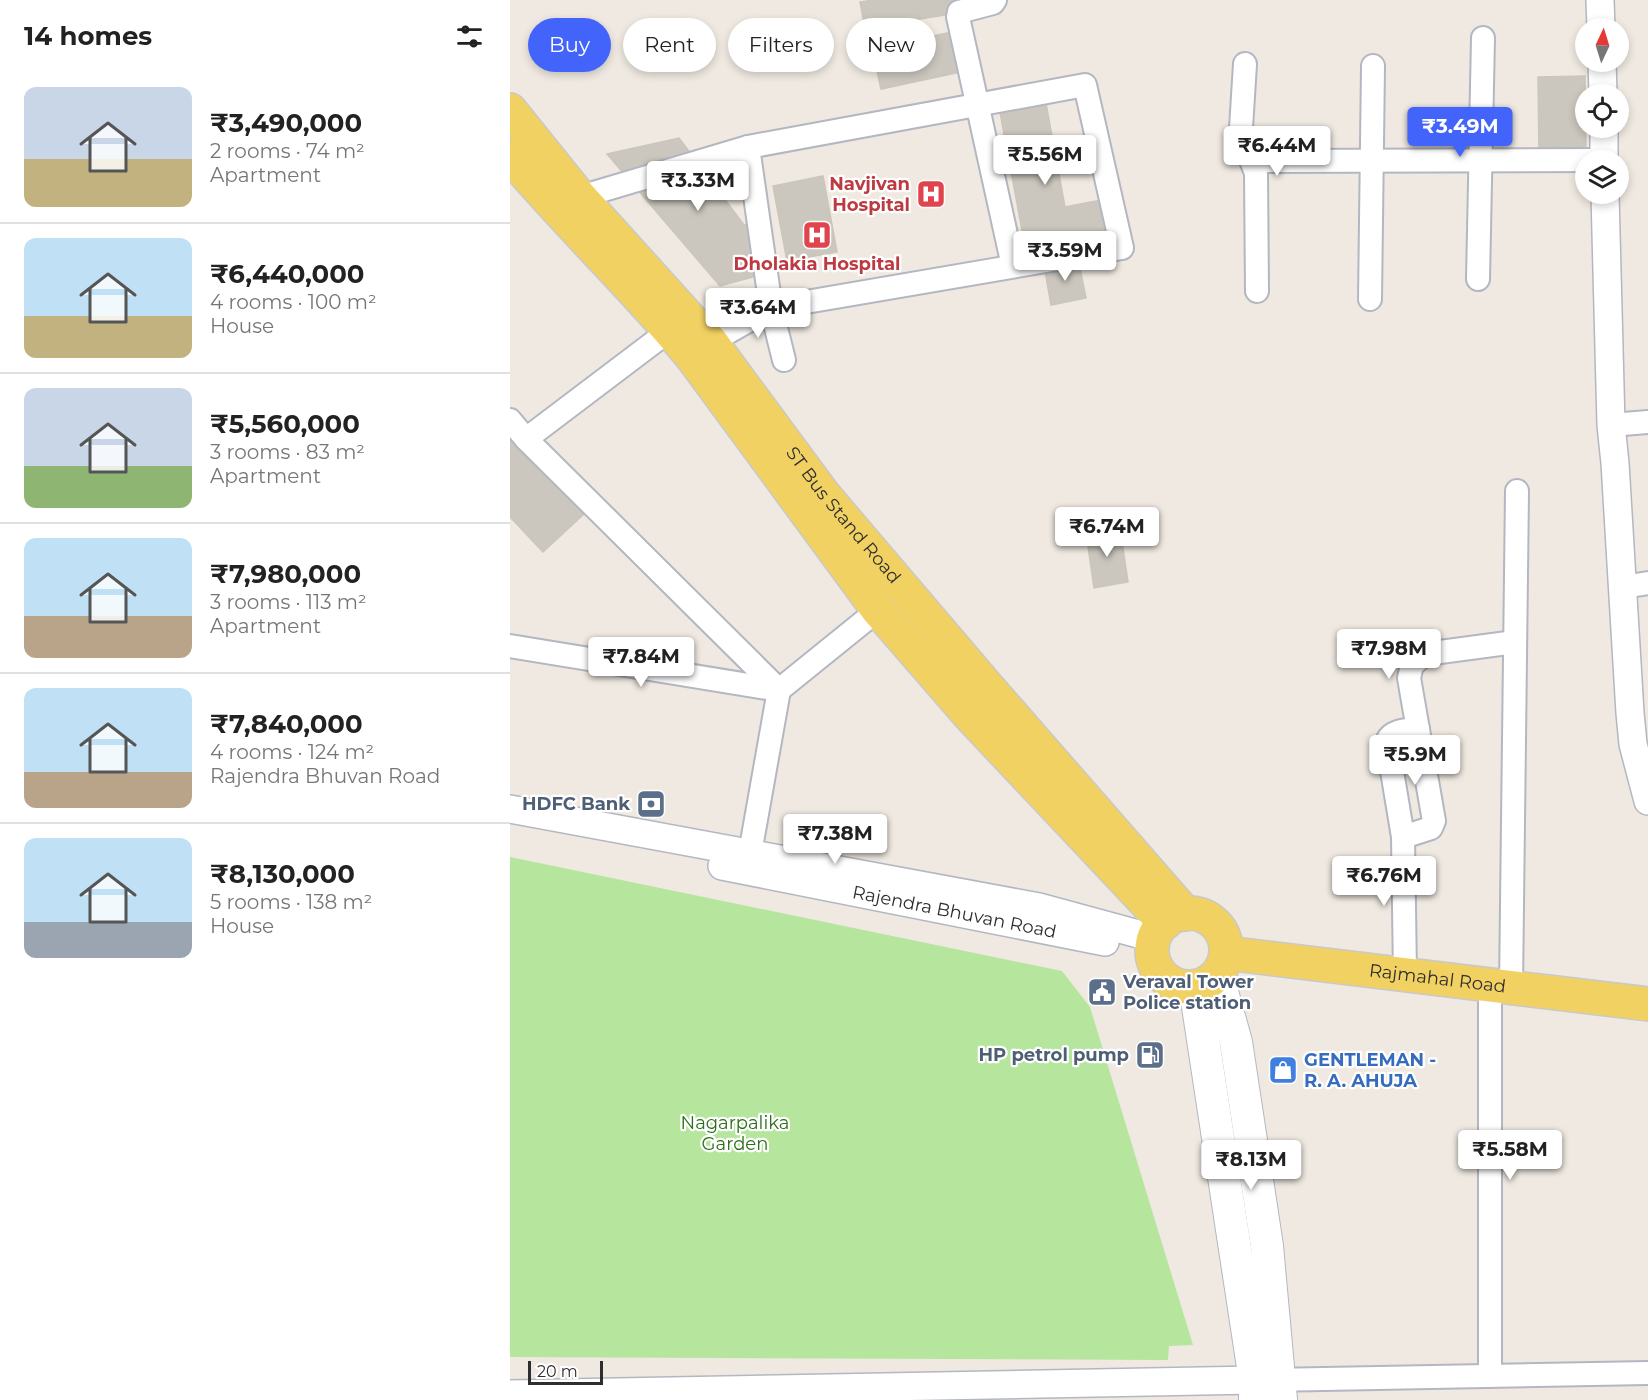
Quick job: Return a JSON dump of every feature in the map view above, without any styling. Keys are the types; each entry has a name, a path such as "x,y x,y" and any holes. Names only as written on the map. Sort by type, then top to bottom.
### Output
{"main road":[{"name":"ST Bus Stand Road","path":"510,110 566,201 670,330 702,349 878,610 1164,932"},
{"name":"ST Bus Stand Road","path":"510,156 566,201 702,349 985,684 1164,932"},
{"path":"1213,972 1182,987 1170,982 1160,974 1154,963 1164,932 1203,916 1213,922 1225,942 1213,972 1236,1042 1267,1246 1268,1390"},
{"name":"Rajmahal Road","path":"1213,972 1405,975 1648,1004"}],"street":[{"path":"995,0 993,3 959,12 958,17 1012,266"},
{"path":"1600,0 1601,18"},
{"path":"1478,279 1483,38"},
{"path":"1245,64 1241,128 1246,149 1253,161 1258,191 1257,291"},
{"path":"1370,298 1373,66"},
{"path":"566,201 748,147 1086,85 1122,248 771,308 702,349"},
{"path":"748,147 771,308 784,360"},
{"path":"1253,161 1575,160"},
{"path":"1605,204 1611,425 1635,585 1633,744 1648,801"},
{"path":"526,440 670,330"},
{"path":"510,420 526,440 778,690"},
{"path":"1611,425 1648,422"},
{"path":"1490,1376 1500,987 1515,642 1517,491"},
{"path":"748,861 778,690 878,610"},
{"path":"1403,837 1431,828 1434,821 1409,678 1412,665 1425,654 1515,642"},
{"path":"510,646 778,690"},
{"path":"1405,975 1403,837 1387,741 1389,737 1398,732 1418,729"},
{"path":"510,809 564,828"},
{"name":"Rajendra Bhuvan Road","path":"510,828 564,828 1164,932"},
{"path":"510,1394 613,1396 1268,1390 1490,1376 1648,1373"}],"green space":[{"name":"Nagarpalika Garden","path":"510,857 1062,971 1090,1007 1193,1345 1169,1346 1168,1360 510,1357"}],"building":[{"path":"956,0 958,13 927,18 863,18 860,2"},
{"path":"953,32 961,72 881,89 877,72 936,72 936,35"},
{"path":"1585,76 1585,84 1575,84 1575,138 1586,138 1586,150 1575,150 1575,154 1539,155 1538,77"},
{"path":"1045,98 1065,207 1102,200 1109,242 1027,257 999,107"},
{"path":"679,138 744,225 766,217 778,270 720,286 607,154"},
{"path":"823,176 837,252 787,261 773,186"},
{"path":"1078,259 1086,298 1051,305 1044,265"},
{"path":"510,436 584,514 543,552 510,517"},
{"path":"1120,528 1128,582 1094,588 1086,533"}],"place":[{"name":"Navjivan Hospital","path":"931,194"},
{"name":"Dholakia Hospital","path":"817,235"},
{"name":"HDFC Bank","path":"651,804"},
{"name":"Veraval Tower Police station","path":"1102,992"},
{"name":"HP petrol pump","path":"1150,1055"},
{"name":"GENTLEMAN - R. A. AHUJA","path":"1283,1070"}]}
